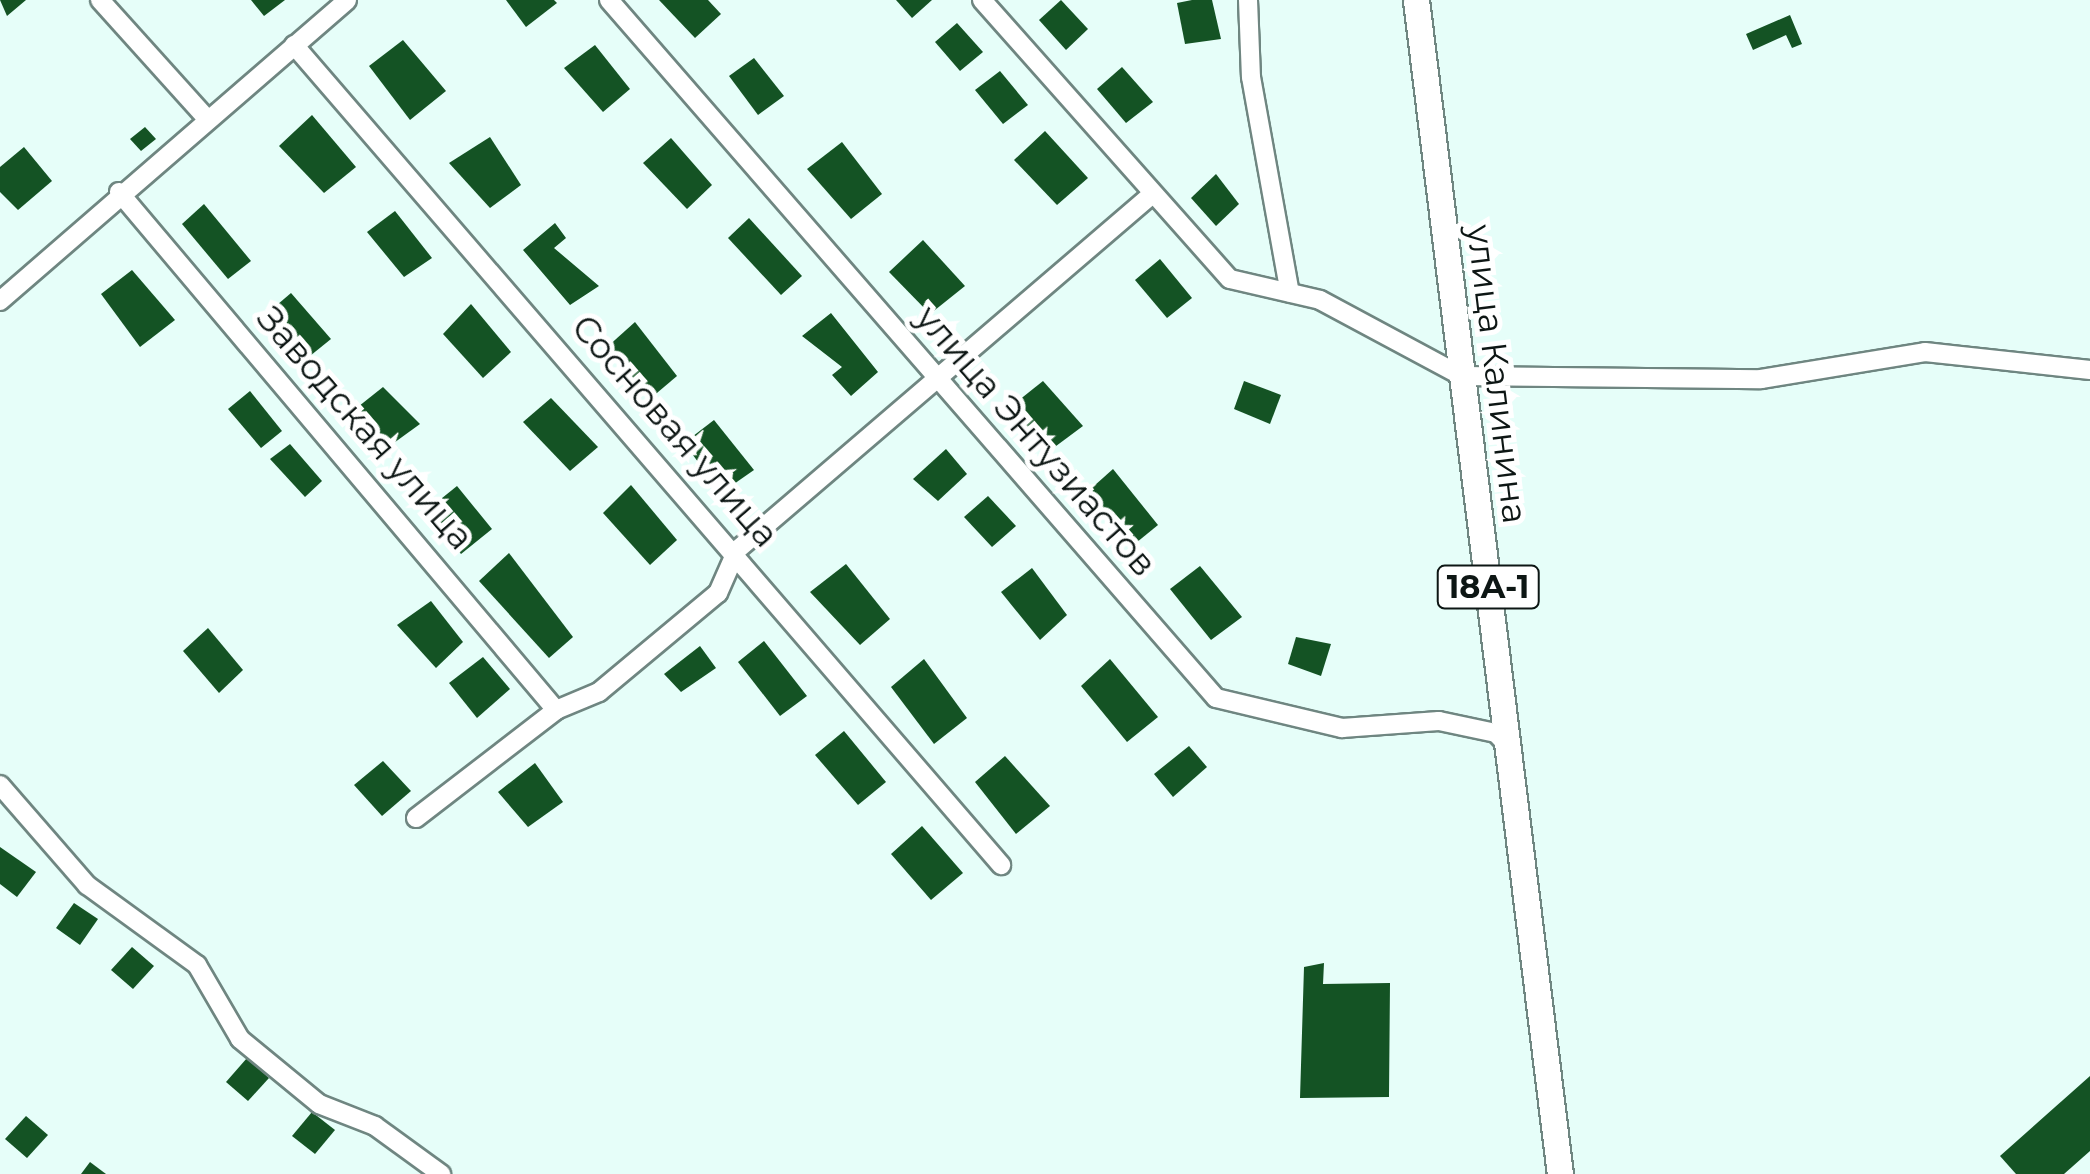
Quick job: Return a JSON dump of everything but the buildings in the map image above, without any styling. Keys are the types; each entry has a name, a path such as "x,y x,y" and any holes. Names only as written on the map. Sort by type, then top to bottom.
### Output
{"main road":[{"name":"улица Калинина","path":"1416,0 1560,1174"}],"street":[{"path":"100,0 207,118"},
{"path":"0,301 120,192 346,0"},
{"name":"улица Энтузиастов","path":"609,0 1216,698 1342,728 1439,721 1496,734 1508,745"},
{"path":"982,0 1150,197 1230,279 1290,294 1380,328 1462,376 1761,378 1925,352 2090,370"},
{"path":"1248,0 1251,77 1290,294"},
{"name":"Сосновая улица","path":"294,45 737,550 1001,866"},
{"name":"Заводская улица","path":"120,192 556,710"},
{"path":"416,818 556,710 598,692 718,592 737,550 1150,197"},
{"path":"0,785 86,885 197,965 240,1040 318,1104 375,1126 440,1174"}]}
